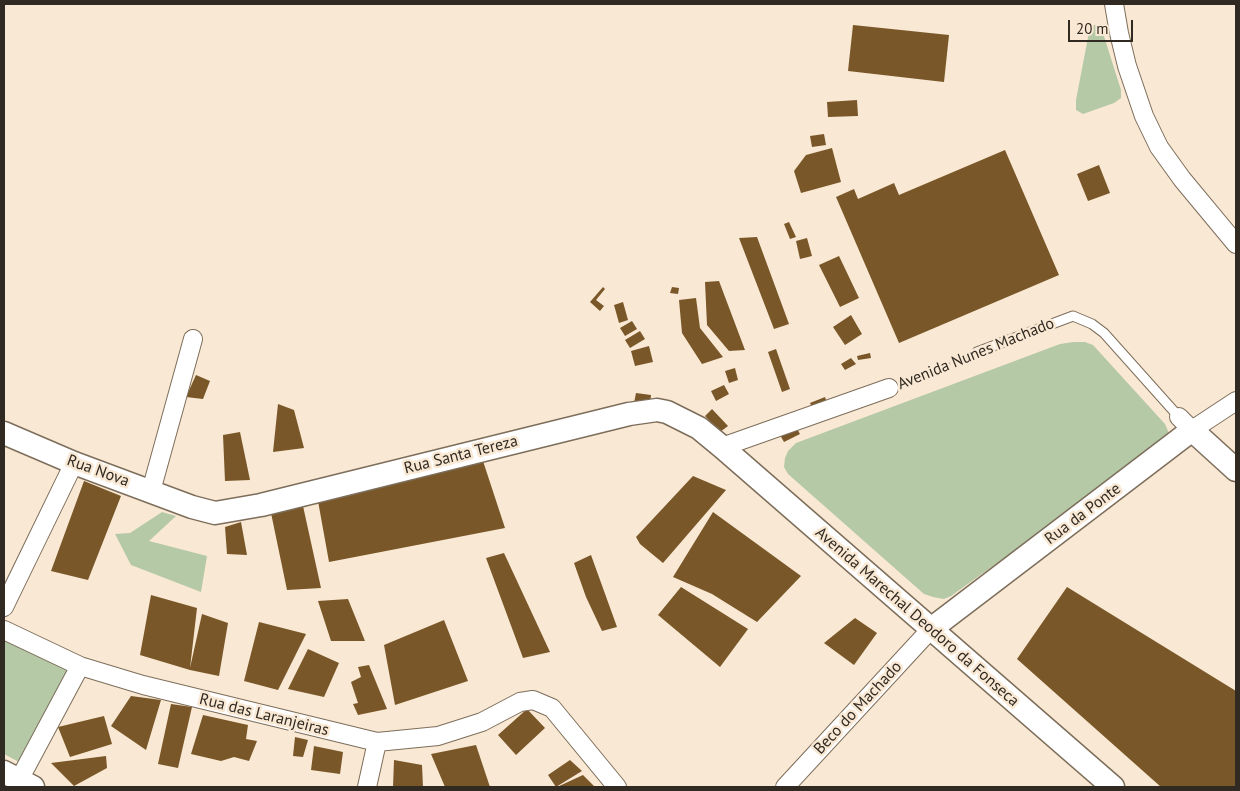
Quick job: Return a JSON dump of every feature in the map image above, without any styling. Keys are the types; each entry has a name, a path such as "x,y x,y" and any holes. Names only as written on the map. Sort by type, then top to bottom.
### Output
{"street":[{"path":"1114,4 1127,66 1144,116 1159,147 1182,179 1236,244"},
{"path":"151,491 193,339"},
{"name":"Avenida Nunes Machado","path":"722,446 888,388"},
{"name":"Rua da Ponte","path":"931,630 1186,424 1236,401"},
{"name":"Rua Santa Tereza","path":"192,508 215,513 246,508 646,411 657,410 676,415 699,428 722,446"},
{"path":"1186,424 1236,470"},
{"name":"Rua Nova","path":"4,433 74,463 192,508"},
{"name":"Avenida Marechal Deodoro da Fonseca","path":"722,446 1113,787"},
{"path":"4,607 74,463"},
{"name":"Rua das Laranjeiras","path":"4,630 80,666 143,686 377,742 438,736 482,722 520,702 533,700 552,708 617,787"},
{"name":"Beco do Machado","path":"785,787 931,630"},
{"path":"19,780 80,666"},
{"path":"368,787 377,742"}],"lane":[{"name":"Avenida Nunes Machado","path":"977,352 1073,316 1092,324 1104,333 1186,424"}],"path":[{"name":"Avenida Nunes Machado","path":"888,388 977,352"}],"green space":[{"path":"1097,24 1102,30 1121,90 1121,98 1114,103 1083,114 1076,110 1076,100 1090,27"},
{"path":"1085,342 1093,345 1165,424 1169,439 951,596 944,599 924,594 788,474 784,467 788,451 796,443 1060,344"},
{"path":"162,512 176,516 149,541 207,556 201,592 131,565 115,534 130,533"},
{"path":"4,639 69,671 21,763 4,754"}],"building":[{"path":"853,25 949,35 944,82 848,71"},
{"path":"857,100 858,116 828,117 827,102"},
{"path":"824,134 826,145 812,147 810,136"},
{"path":"832,148 841,182 801,193 794,171 806,155"},
{"path":"1005,150 1059,275 899,343 836,197 854,189 858,199 894,183 899,195"},
{"path":"1099,165 1110,193 1088,201 1077,174"},
{"path":"789,222 796,237 790,239 784,224"},
{"path":"757,237 789,324 774,329 739,238"},
{"path":"807,238 812,256 800,259 796,241"},
{"path":"839,256 859,298 840,307 819,265"},
{"path":"719,281 745,350 729,351 707,325 705,282"},
{"path":"603,287 605,289 596,300 604,306 600,311 590,302"},
{"path":"672,287 679,288 678,294 670,293"},
{"path":"696,298 700,328 723,357 702,364 682,333 679,300"},
{"path":"623,302 628,320 619,323 614,305"},
{"path":"851,315 862,334 845,345 833,327"},
{"path":"632,321 637,329 625,336 620,328"},
{"path":"640,331 645,339 630,348 625,340"},
{"path":"649,346 653,362 635,366 631,351"},
{"path":"776,349 790,389 782,392 768,352"},
{"path":"870,353 871,358 858,360 857,356"},
{"path":"851,358 856,364 845,370 841,364"},
{"path":"735,368 738,380 729,383 725,371"},
{"path":"196,375 210,381 203,399 186,397"},
{"path":"724,385 729,394 716,401 711,391"},
{"path":"636,393 651,395 650,405 634,403"},
{"path":"825,397 828,406 814,412 810,403"},
{"path":"278,404 294,410 304,448 273,452"},
{"path":"712,409 728,426 720,432 705,416"},
{"path":"796,427 800,434 784,442 780,435"},
{"path":"240,432 250,480 225,481 223,435"},
{"path":"483,461 505,528 329,562 318,501"},
{"path":"693,476 726,490 663,563 640,544 636,537"},
{"path":"84,481 121,496 88,580 51,571"},
{"path":"303,506 321,588 287,590 271,513"},
{"path":"713,512 801,576 757,622 712,594 673,577"},
{"path":"241,522 247,555 227,554 225,527"},
{"path":"504,553 550,652 523,658 486,558"},
{"path":"591,555 617,627 602,631 586,597 574,563"},
{"path":"681,587 748,629 720,667 658,615"},
{"path":"1067,587 1236,691 1236,787 1161,787 1017,659"},
{"path":"151,595 197,608 190,668 202,614 228,623 219,676 190,670 140,655"},
{"path":"348,599 365,641 331,641 318,601"},
{"path":"855,618 877,633 854,665 824,643"},
{"path":"444,620 468,681 395,705 384,645"},
{"path":"259,622 306,634 278,690 244,681"},
{"path":"308,649 339,663 324,697 288,689"},
{"path":"369,665 387,709 358,715 353,704 358,703 351,682 361,677 358,667"},
{"path":"131,696 161,700 146,750 111,726"},
{"path":"171,704 192,707 178,768 158,764"},
{"path":"527,709 545,728 516,755 498,735"},
{"path":"203,715 248,725 246,739 257,741 249,761 234,757 221,761 191,754"},
{"path":"104,716 112,744 70,757 58,727"},
{"path":"295,737 308,740 303,757 293,756"},
{"path":"476,745 490,787 445,787 431,754"},
{"path":"314,746 343,752 340,774 311,770"},
{"path":"106,756 107,768 74,786 51,763"},
{"path":"394,760 422,765 423,787 393,787"},
{"path":"570,760 582,771 556,787 548,775"},
{"path":"583,775 595,787 557,787"}]}
